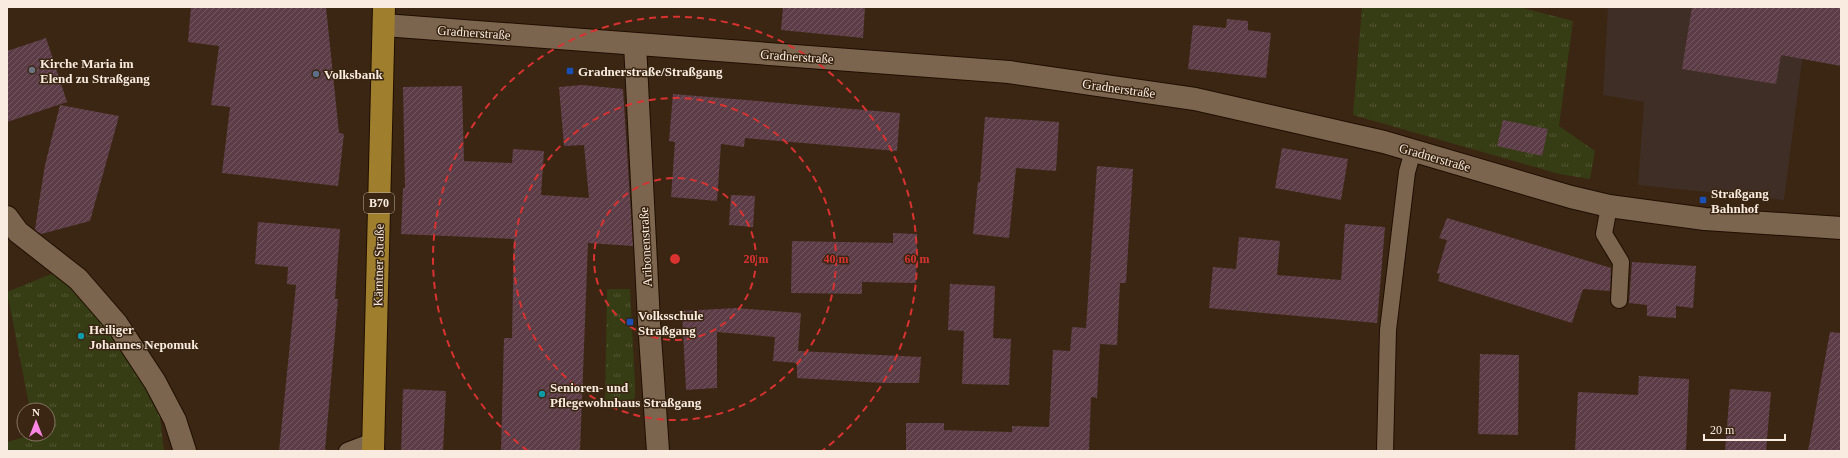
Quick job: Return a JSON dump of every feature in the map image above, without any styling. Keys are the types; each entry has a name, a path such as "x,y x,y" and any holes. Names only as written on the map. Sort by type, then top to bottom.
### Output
{"main road":[{"name":"Gradnerstraße","path":"384,16 635,44 1009,72 1195,99 1376,140 1571,197 1609,206 1705,219 1841,228"},
{"name":"Kärntner Straße","path":"373,446 384,16"},
{"name":"Aribonenstraße","path":"635,44 649,322 658,451"},
{"path":"7,217 18,232 78,280 117,324 161,394 175,420 185,451"}],"lane":[{"path":"1385,451 1388,330 1407,172 1413,151"},
{"path":"1609,206 1604,234 1621,262 1619,300"},
{"path":"347,451 373,446"}],"shaded area":[{"path":"1608,7 1809,7 1784,200 1638,185 1644,102 1603,95"}],"green space":[{"path":"1362,7 1519,7 1573,21 1559,126 1595,151 1590,179 1559,174 1353,115"},
{"path":"56,272 104,321 159,409 164,451 7,451 7,442 16,439 16,442 56,442 56,402 28,402 7,292"},
{"path":"607,289 630,289 635,383 635,397 632,402 605,401"}],"building":[{"path":"191,7 326,7 339,133 344,134 338,186 222,173 230,107 211,105 219,46 188,42"},
{"path":"783,7 865,7 863,38 781,30"},
{"path":"1692,7 1841,7 1841,66 1781,55 1776,84 1682,69"},
{"path":"1227,19 1248,21 1248,30 1271,33 1266,78 1188,69 1193,25 1226,28"},
{"name":"Kirche Maria im Elend zu Straßgang","path":"46,38 67,102 7,122 7,51"},
{"path":"582,85 623,89 633,246 588,243 580,451 501,451 504,338 512,338 514,239 401,234 403,188 405,188 403,87 462,86 464,161 512,163 513,149 544,151 541,195 589,198 584,145 564,146 559,87"},
{"path":"673,94 900,113 897,151 745,138 744,147 721,144 717,201 671,197 675,142 669,141"},
{"path":"60,105 119,116 90,221 41,234 35,230 39,202 45,165"},
{"path":"985,117 1059,122 1056,171 1016,168 1009,238 973,234 978,182 980,182"},
{"path":"1503,120 1548,129 1542,156 1497,146"},
{"path":"1282,148 1348,159 1341,200 1275,188"},
{"path":"1097,166 1133,169 1126,283 1120,283 1117,345 1100,344 1097,398 1091,397 1089,451 906,451 906,423 944,423 944,430 1012,432 1012,426 1049,427 1053,350 1070,351 1072,327 1086,328"},
{"path":"731,195 755,196 753,227 729,225"},
{"path":"1447,218 1611,268 1610,291 1583,289 1572,323 1438,281 1440,274 1437,273 1447,240 1439,238"},
{"path":"258,222 340,229 335,299 338,299 325,451 279,451 296,285 287,284 288,267 255,264"},
{"path":"1345,224 1385,227 1377,323 1209,308 1213,267 1236,269 1239,237 1280,241 1277,275 1341,280"},
{"path":"893,233 917,234 916,283 862,282 862,294 791,293 792,241 893,243"},
{"path":"1632,262 1696,266 1693,308 1676,306 1676,318 1647,316 1647,305 1629,303"},
{"path":"950,284 995,286 993,338 1011,339 1009,385 962,384 964,331 948,330"},
{"path":"736,308 801,313 798,351 921,357 919,383 883,383 797,378 797,363 773,361 775,337 717,332 717,388 686,390 682,311"},
{"path":"1830,332 1841,333 1841,451 1808,451"},
{"path":"1480,354 1519,355 1518,435 1478,434"},
{"path":"1639,376 1689,379 1686,451 1575,451 1578,392 1638,395"},
{"path":"403,389 446,391 443,451 401,451"},
{"path":"1730,389 1771,392 1766,451 1725,451"}],"place":[{"name":"Kirche Maria im Elend zu Straßgang","path":"32,70"},
{"name":"Gradnerstraße/Straßgang","path":"570,71"},
{"name":"Volksbank","path":"316,74"},
{"name":"Straßgang Bahnhof","path":"1703,200"},
{"name":"Volksschule Straßgang","path":"630,322"},
{"name":"Heiliger Johannes Nepomuk","path":"81,336"},
{"name":"Senioren- und Pflegewohnhaus Straßgang","path":"542,394"}]}
